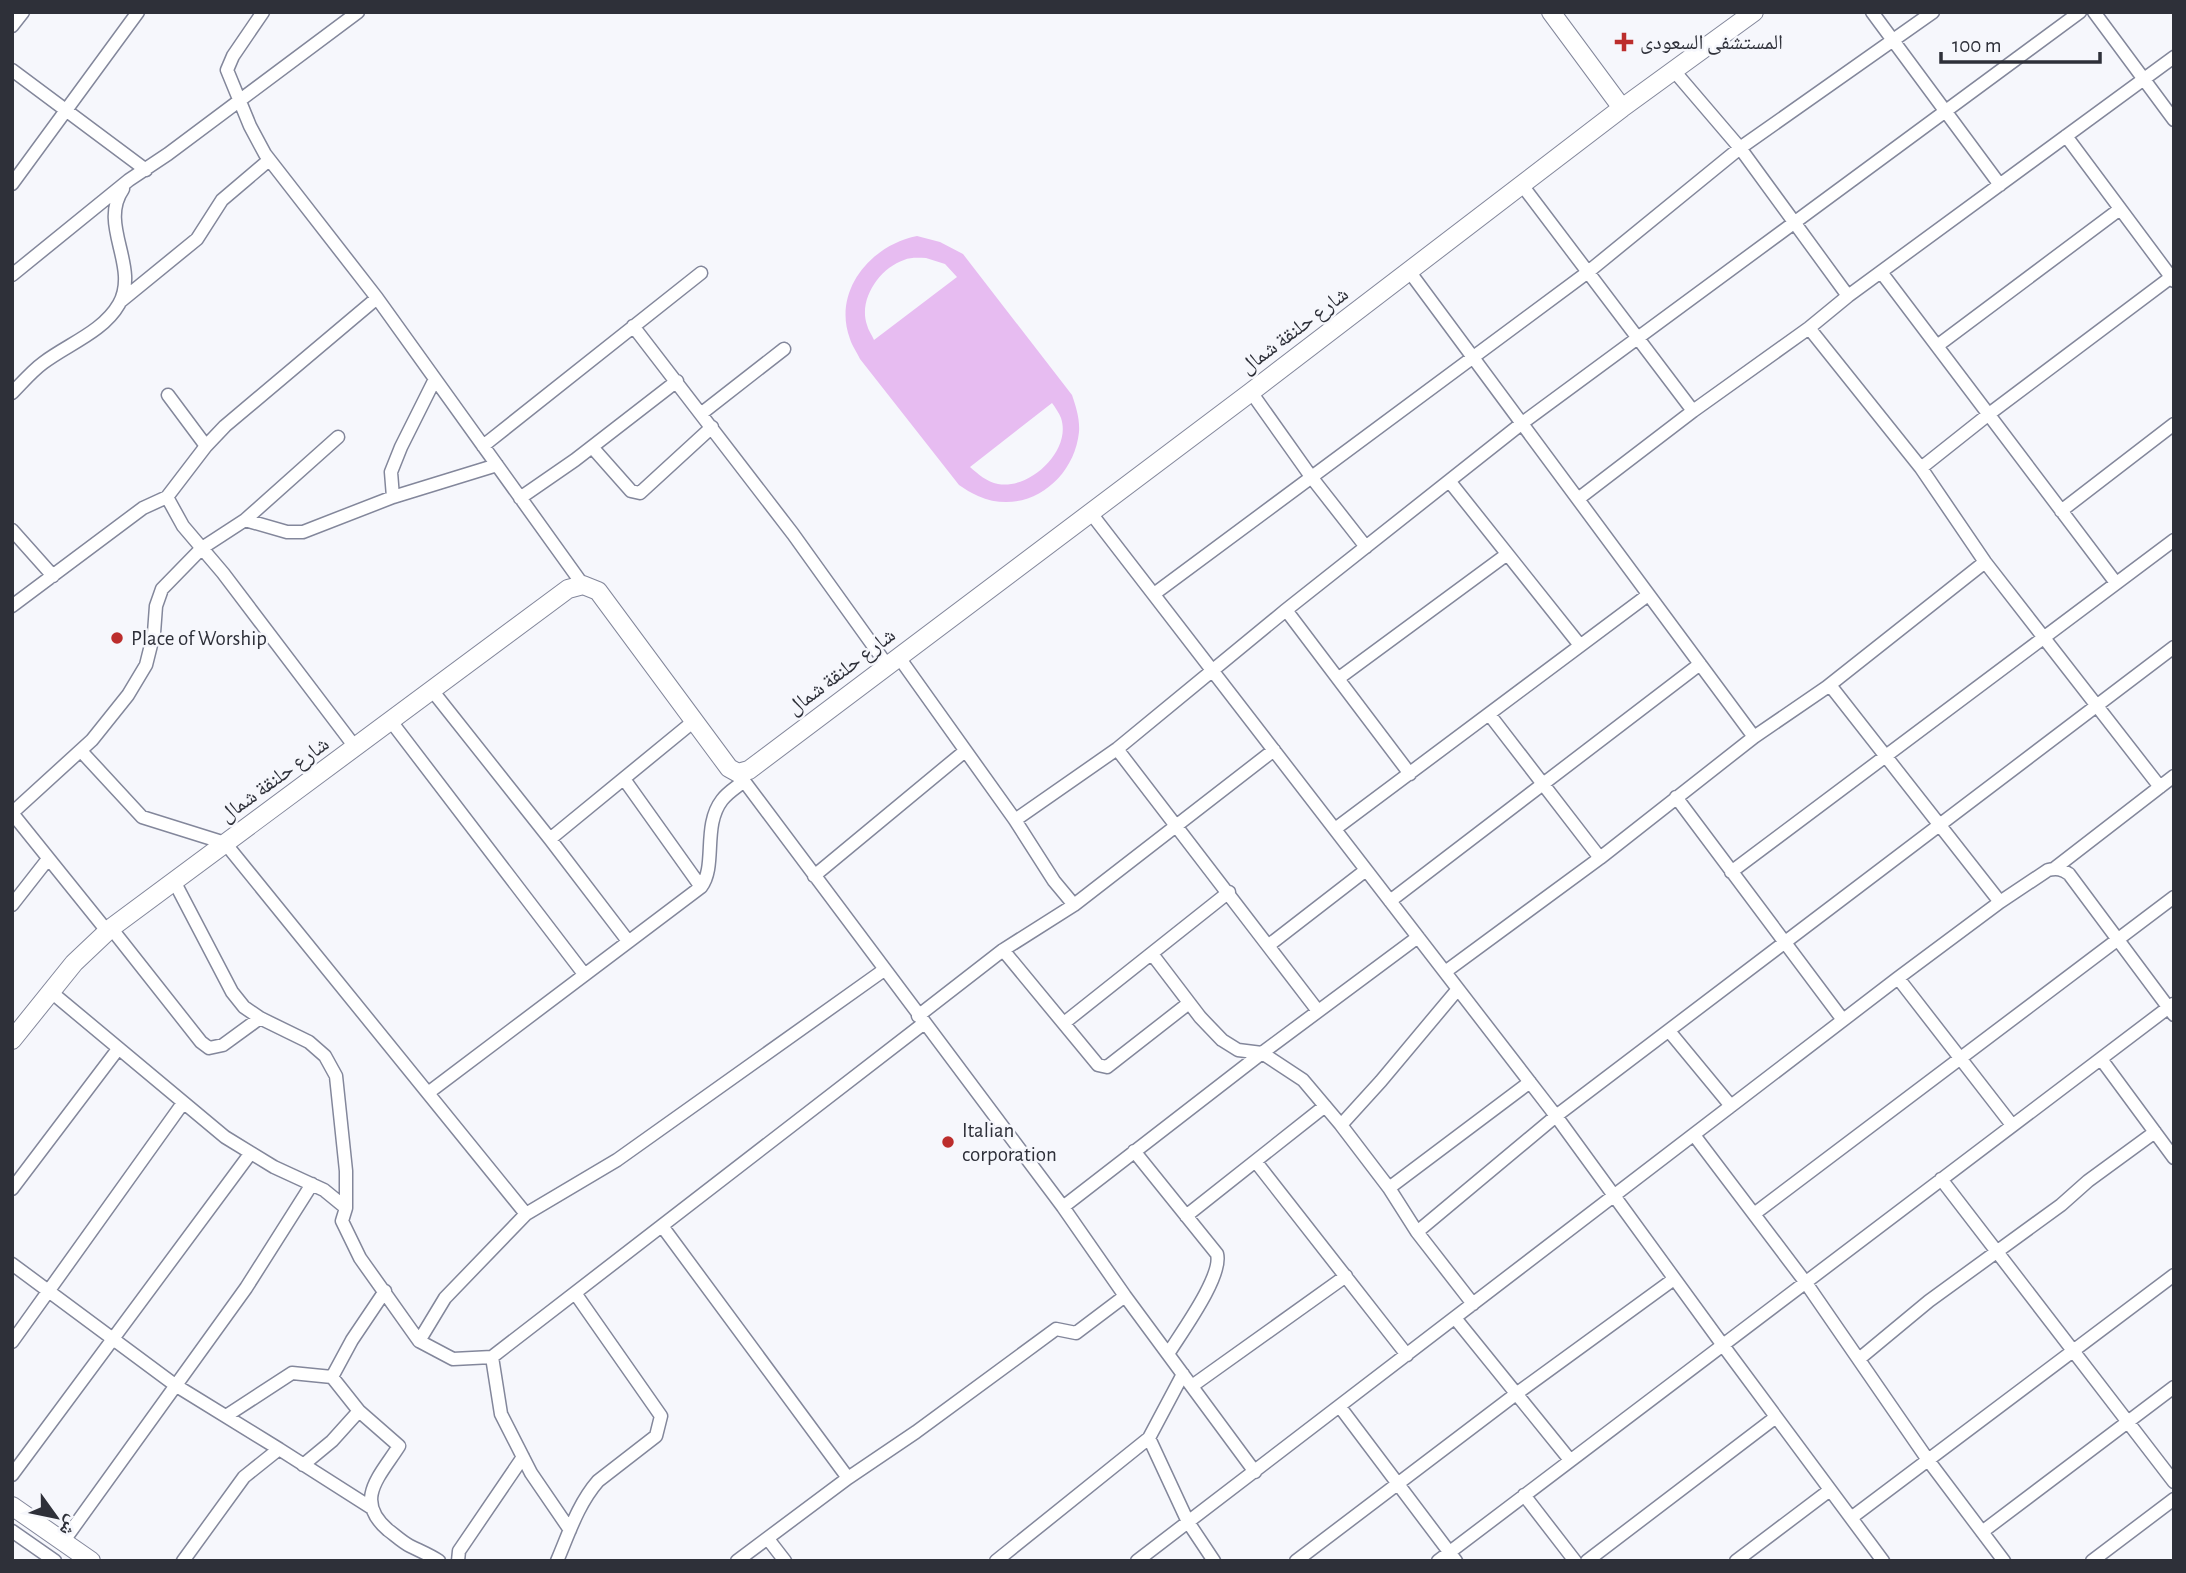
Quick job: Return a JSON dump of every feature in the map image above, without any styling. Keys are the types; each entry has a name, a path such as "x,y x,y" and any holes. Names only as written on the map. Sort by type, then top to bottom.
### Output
{"street":[{"path":"12,26 23,12"},
{"path":"12,184 138,12"},
{"path":"263,12 227,71 250,126 270,160 377,298 583,585 603,596 729,768 741,777 1063,1208 1255,1472"},
{"path":"12,275 129,180 358,12"},
{"path":"1551,12 1622,108"},
{"name":"شارع حلنقة شمال","path":"741,777 892,660 1251,393 1622,108 1754,12"},
{"path":"1872,12 2000,185"},
{"path":"1154,594 1588,272 1740,148 1933,12"},
{"path":"1015,820 1117,749 1286,610 1521,424 1640,339 2080,12"},
{"path":"2094,12 2174,120"},
{"path":"1578,499 1693,411 1809,328 1848,296 2174,57"},
{"path":"12,70 146,170"},
{"path":"1675,72 1740,148 1848,296"},
{"path":"1921,468 1989,414 2173,278 2066,136"},
{"path":"12,393 41,364 107,321 121,302 197,239 222,200 270,160"},
{"path":"121,302 125,282 124,262 113,215 118,196 129,180"},
{"path":"1522,185 1693,411"},
{"path":"1937,346 2120,209"},
{"path":"1409,271 1754,737"},
{"path":"1881,272 2116,583"},
{"path":"484,446 701,273"},
{"path":"12,606 143,508 167,497 206,446 258,397 377,298"},
{"path":"633,326 965,751 1015,820 1054,881 1074,905"},
{"path":"1809,328 1921,468 1985,562 2160,787"},
{"path":"702,413 784,349"},
{"path":"393,497 391,472 435,379"},
{"path":"520,498 592,447 677,381"},
{"path":"1251,393 1311,478 1366,547"},
{"path":"168,395 206,446"},
{"path":"2061,511 2174,424"},
{"path":"592,447 631,491 640,493 712,427"},
{"path":"260,1018 223,1045 209,1048 201,1042 12,813 81,751 128,695 146,665 154,633 156,606 162,589 202,548 245,520 338,438"},
{"path":"245,520 288,532 303,532 393,497 497,465"},
{"path":"1450,482 1579,645"},
{"path":"167,497 183,526 355,747"},
{"path":"1090,512 1556,1116 1883,1561"},
{"path":"12,530 53,576"},
{"path":"1731,872 2174,540"},
{"path":"1339,678 1506,555"},
{"path":"1445,972 1600,858 1754,737 1827,687 1985,562"},
{"name":"شارع حلنقة شمال","path":"13,1036 90,945 109,929 568,589 583,585"},
{"path":"1335,830 1648,594"},
{"path":"1286,610 1410,774"},
{"path":"1418,1232 1556,1116 2174,647"},
{"path":"1390,901 1700,664"},
{"path":"1827,687 1839,694 1884,757 2000,902"},
{"path":"431,689 551,839 628,941"},
{"path":"1489,714 1600,858"},
{"path":"390,720 584,974"},
{"path":"551,839 694,721"},
{"path":"1117,749 1318,1010"},
{"path":"174,881 232,992 244,1007 309,1042 325,1056 336,1076 346,1171 346,1208 342,1221 360,1258 419,1341 453,1359 492,1357 921,1020 1003,950 1074,905 1273,750"},
{"path":"81,751 142,817 225,843 526,1214"},
{"path":"814,876 965,751"},
{"path":"1137,1561 1898,978 2000,902 2055,868 2174,776"},
{"path":"428,1093 701,887 707,878 715,812 741,777"},
{"path":"624,779 701,887"},
{"path":"1676,797 1843,1020"},
{"path":"12,905 48,859"},
{"path":"1438,1561 1453,1556 1524,1495 1721,1344 1806,1283 2012,1125 2172,1009 2069,874 2055,868"},
{"path":"1269,945 1366,870"},
{"path":"1064,1023 1229,892"},
{"path":"1754,1214 2174,897"},
{"path":"1063,1208 1318,1010 1418,937"},
{"path":"1003,950 1098,1065 1107,1067 1189,1003"},
{"path":"1152,954 1189,1003 1222,1040 1238,1049 1262,1053 1303,1080 1389,1188 1418,1232 1473,1304"},
{"path":"419,1341 445,1298 526,1214 617,1160 884,970"},
{"path":"1898,978 2012,1125"},
{"path":"1341,1125 1458,989"},
{"path":"50,991 183,1103 250,1154 324,1190 346,1208"},
{"path":"1669,1031 1731,1106"},
{"path":"12,1189 118,1049"},
{"path":"2101,1059 2174,1158"},
{"path":"1389,1188 1530,1083"},
{"path":"12,1342 183,1103"},
{"path":"1186,1216 1325,1106"},
{"path":"1858,1359 1929,1301 2155,1132"},
{"path":"1694,1135 1806,1283 1928,1460 2004,1561"},
{"path":"1134,1151 1217,1254 1219,1261 1213,1279 1168,1354"},
{"path":"12,1475 250,1154"},
{"path":"1256,1162 1407,1355"},
{"path":"1941,1179 2174,1482"},
{"path":"63,1542 246,1288 312,1184"},
{"path":"662,1226 848,1478"},
{"path":"12,1264 175,1385 370,1507"},
{"path":"1851,1518 2174,1275"},
{"path":"1192,1386 1346,1276"},
{"path":"1296,1561 1516,1394 1674,1279"},
{"path":"331,1377 385,1291"},
{"path":"557,1561 580,1507 598,1480 656,1436 661,1416 575,1293"},
{"path":"737,1561 1056,1329 1076,1333 1125,1296"},
{"path":"1455,1318 1570,1460"},
{"path":"492,1357 501,1414 523,1458 570,1530"},
{"path":"226,1416 292,1373 331,1377 359,1411 398,1446 374,1483 369,1500 375,1517 407,1545 439,1561"},
{"path":"996,1561 1149,1438 1183,1374"},
{"path":"1982,1532 2174,1387"},
{"path":"1340,1407 1453,1556"},
{"path":"303,1465 332,1441 359,1411"},
{"path":"1587,1561 1776,1417"},
{"path":"1149,1438 1188,1522 1214,1561"},
{"path":"183,1561 244,1478 279,1449"},
{"path":"458,1561 459,1551 523,1458"},
{"path":"1736,1561 1754,1556 1830,1490"},
{"path":"1524,1495 1575,1561"},
{"path":"2092,1561 2174,1499"},
{"path":"12,1506 90,1561"},
{"path":"12,1531 40,1556 55,1561"},
{"path":"768,1539 785,1561"}],"shaded area":[{"path":"917,236 940,242 963,254 1072,395 1079,422 1075,450 1068,466 1044,490 1013,502 996,501 978,496 959,485 860,359 851,342 846,321 846,304 851,288 871,260 900,241","holes":["909,258 926,258 945,264 957,277 874,340 865,315 868,295 873,286 879,277 895,264","1052,403 1061,418 1063,430 1060,443 1046,465 1035,474 1023,481 998,484 986,480 970,467"]}],"place":[{"name":"المستشفى السعودى","path":"1624,42"},
{"name":"Place of Worship","path":"117,638"},
{"name":"Italian corporation","path":"948,1142"}]}
